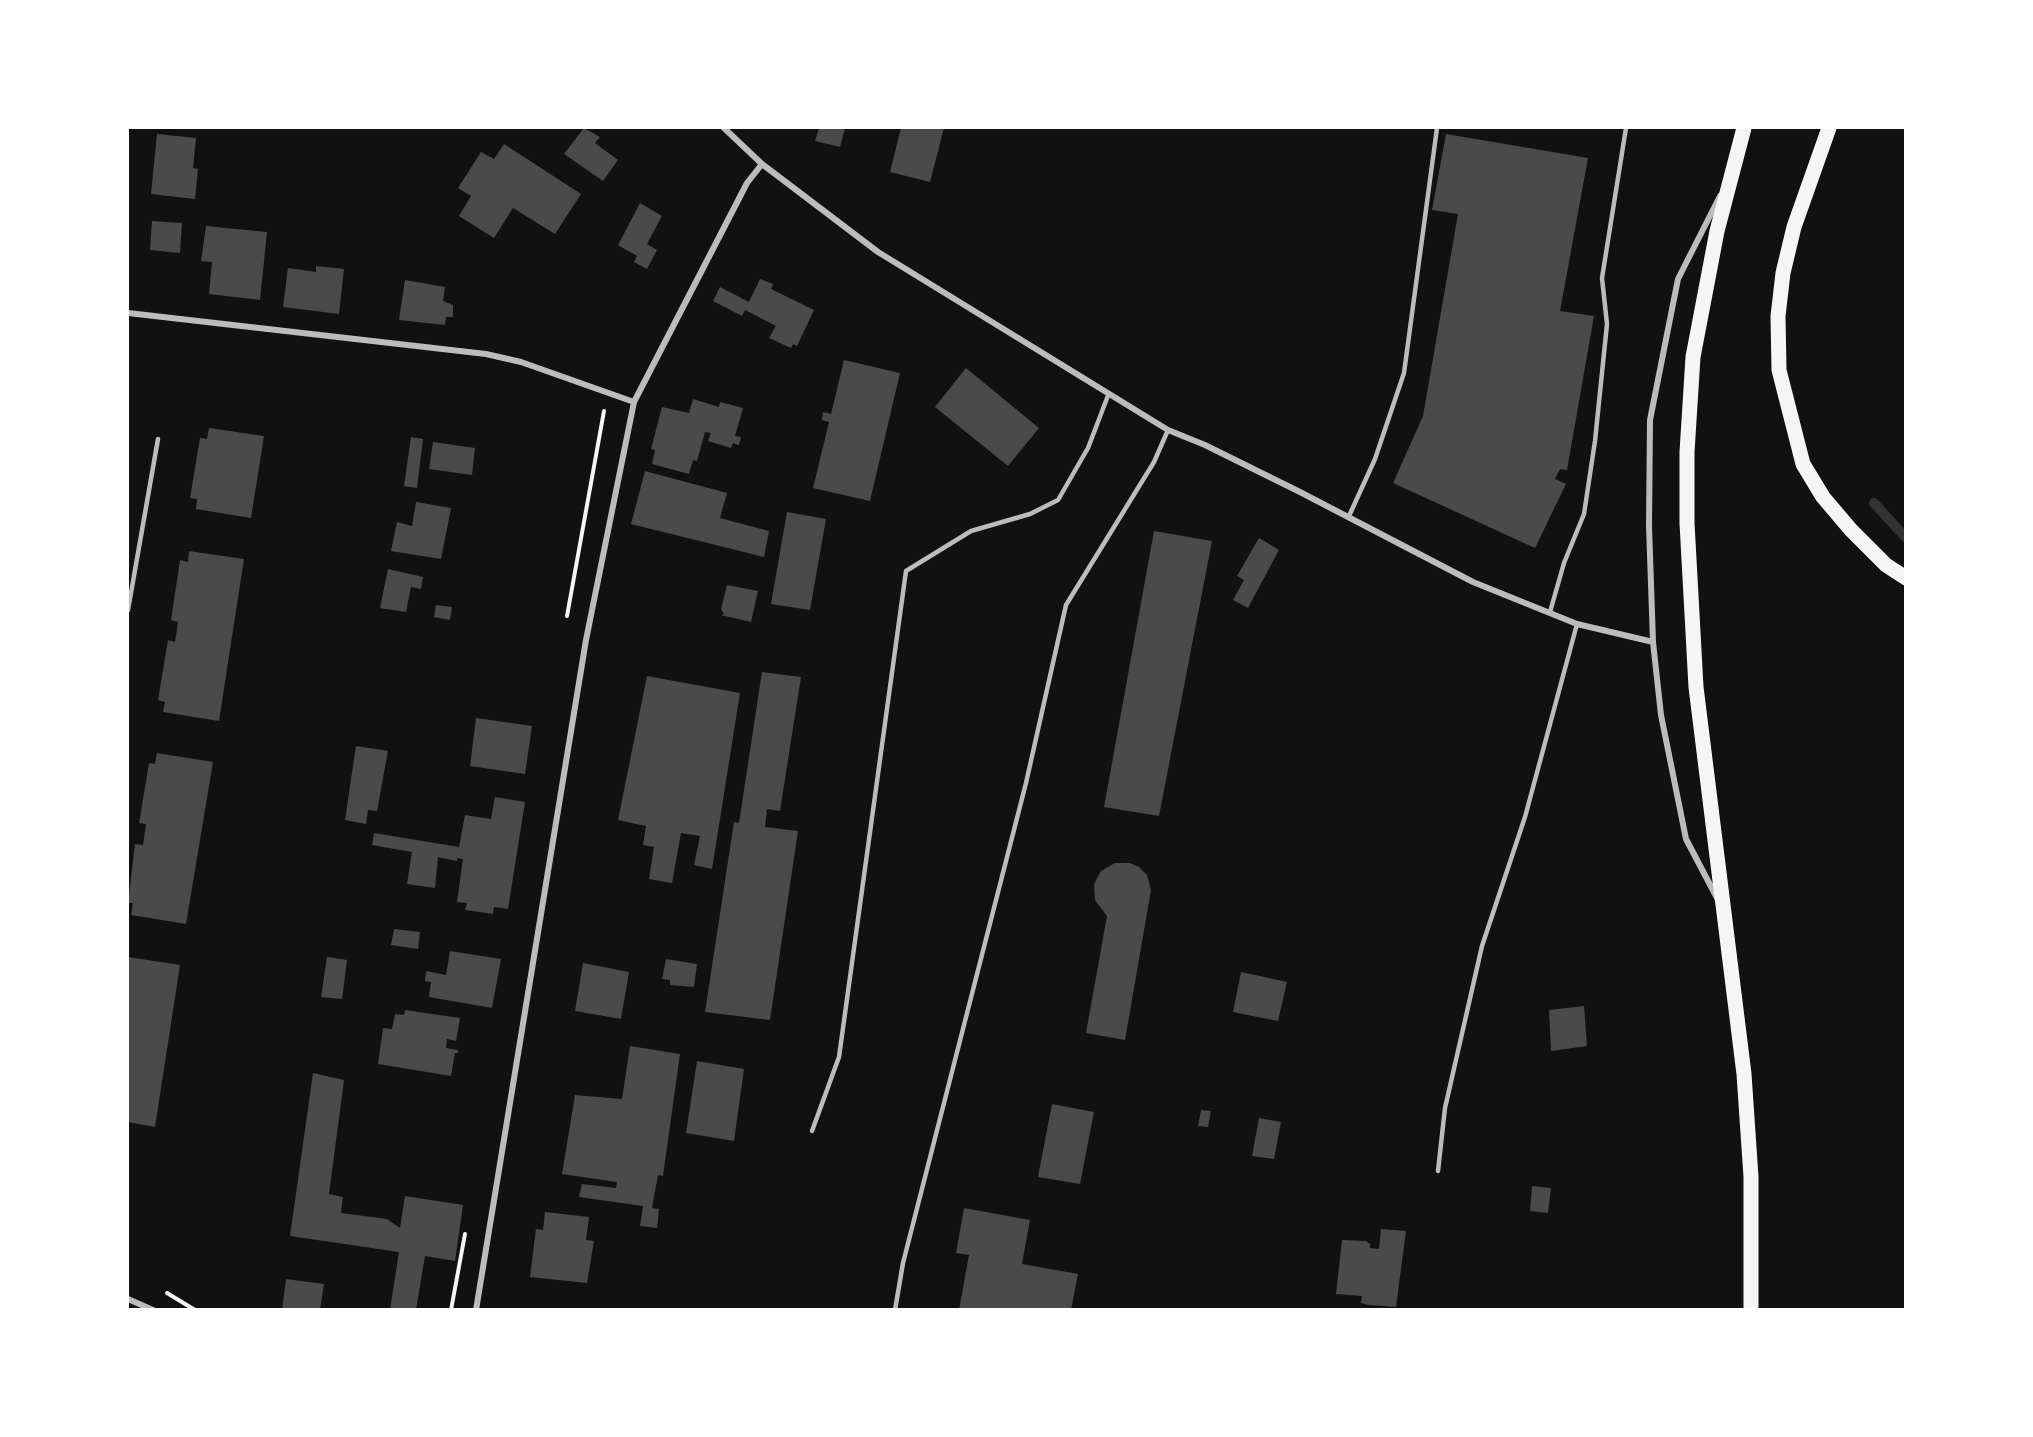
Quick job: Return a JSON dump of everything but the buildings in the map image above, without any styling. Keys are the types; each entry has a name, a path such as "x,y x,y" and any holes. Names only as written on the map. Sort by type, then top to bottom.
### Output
{"main road":[{"path":"1744,128 1728,180 1693,357 1687,500 1689,597 1696,687 1744,1074 1751,1177 1751,1310"},
{"path":"1829,128 1794,227 1783,273 1778,316 1779,370 1803,464 1823,497 1865,544 1886,565 1905,578"}],"street":[{"path":"724,128 762,164 878,252 1168,430 1205,445 1349,516 1473,582 1577,624 1653,642"},
{"path":"476,1310 586,640 634,402 747,183 762,164"},
{"path":"1725,914 1686,839 1661,715 1653,642 1649,526 1650,420 1677,279 1728,180"},
{"path":"128,313 486,354 521,362 634,402"},
{"path":"128,1299 153,1310"}],"lane":[{"path":"1349,516 1375,459 1404,373 1437,128"},
{"path":"1550,612 1564,562 1584,514 1595,441 1607,324 1602,278 1626,128"},
{"path":"812,1131 839,1057 906,571 971,531 1030,514 1058,500 1088,448 1109,393"},
{"path":"895,1310 906,1252 1026,783 1066,605 1154,462 1168,430"},
{"path":"128,610 158,439"},
{"path":"1438,1171 1444,1108 1482,946 1525,817 1577,624"}],"waterway":[{"path":"1874,503 1906,538"}]}
